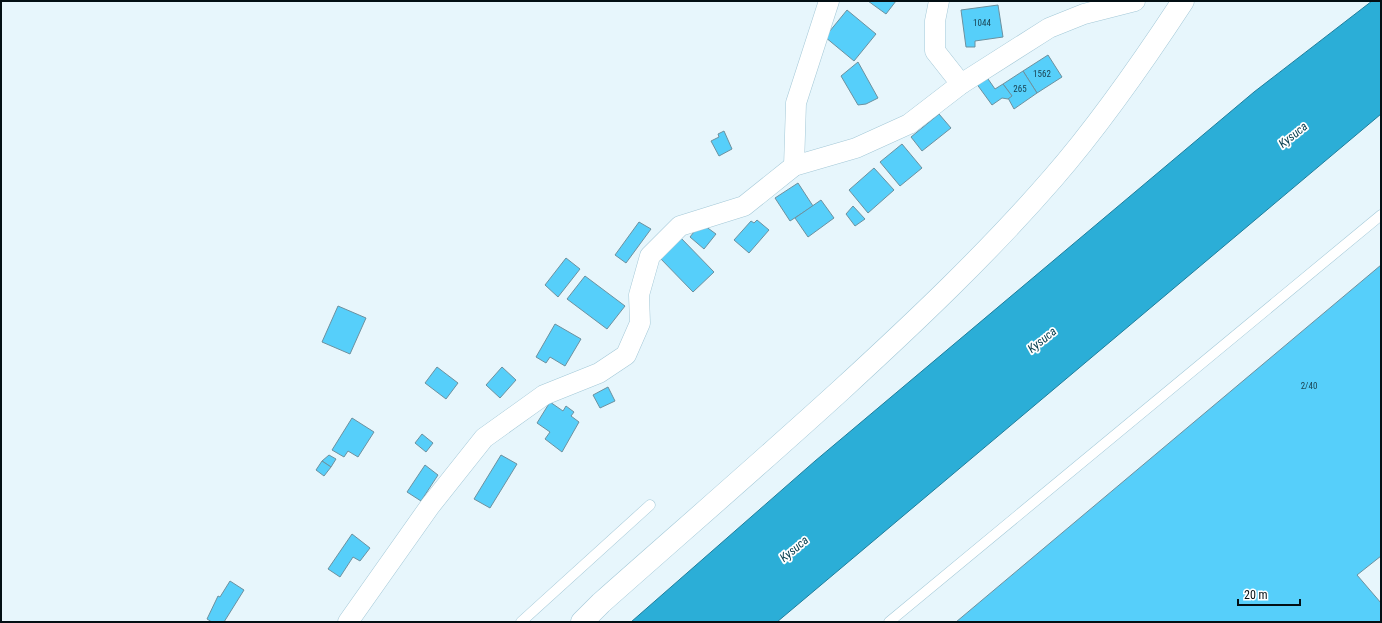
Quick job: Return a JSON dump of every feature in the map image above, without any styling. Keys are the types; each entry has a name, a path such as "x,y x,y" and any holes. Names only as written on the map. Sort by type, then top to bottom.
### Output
{"main road":[{"path":"582,622 601,603 792,435 935,303 984,253 1054,177 1098,122 1146,56 1183,1"},
{"path":"570,622 601,603"}],"street":[{"path":"794,166 796,103 829,1"},
{"path":"939,1 935,21 936,51 961,84"},
{"path":"348,622 430,506 484,438 544,395 599,373 626,355 640,323 639,295 650,256 680,226 744,206 794,166 856,148 909,124 961,84 1049,28 1084,14 1135,1"}],"lane":[{"path":"889,622 1381,215"},
{"path":"521,622 650,505"}],"water":[{"name":"Kysuca","path":"1372,1 1381,1 1381,114 777,622 631,622 815,461 1254,92"}],"building":[{"path":"868,1 896,1 886,14"},
{"path":"998,5 1003,37 975,41 975,47 966,47 961,10"},
{"path":"847,10 876,34 854,61 825,37"},
{"path":"1048,55 1062,77 1037,93 1023,71"},
{"path":"858,62 878,98 866,104 858,105 841,76"},
{"path":"1023,71 1037,93 1014,109 1008,98 1012,96 1003,84"},
{"path":"986,76 995,89 1003,84 1012,96 1008,99 1002,98 992,105 976,83"},
{"path":"939,114 951,128 922,151 911,137"},
{"path":"724,131 732,149 719,156 711,141 719,137 718,134"},
{"path":"902,144 922,168 900,186 880,162"},
{"path":"874,168 894,190 868,213 849,190"},
{"path":"798,183 813,206 790,221 775,198"},
{"path":"821,200 834,218 808,237 795,218"},
{"path":"853,206 865,219 855,226 846,214"},
{"path":"757,220 769,230 749,253 734,240 751,221 754,223"},
{"path":"639,222 651,229 626,263 615,255"},
{"path":"701,223 716,234 704,249 690,237"},
{"path":"679,236 714,272 693,292 659,257"},
{"path":"566,258 580,269 558,297 545,285"},
{"path":"1381,265 1381,556 1357,575 1381,603 1381,622 956,622"},
{"path":"585,276 625,306 607,329 567,299"},
{"path":"338,306 366,318 350,354 322,342"},
{"path":"555,324 581,339 565,366 550,357 546,363 536,357"},
{"path":"437,367 458,383 446,399 425,383"},
{"path":"502,367 516,380 500,398 486,385"},
{"path":"608,387 615,401 600,408 593,395"},
{"path":"550,402 563,411 566,406 574,412 571,416 579,422 562,452 545,439 550,432 537,423"},
{"path":"352,418 374,432 358,457 348,451 344,457 332,450"},
{"path":"422,434 433,443 426,452 415,443"},
{"path":"329,455 336,459 331,467 322,461"},
{"path":"501,455 517,464 490,508 474,499"},
{"path":"322,461 331,467 324,476 316,470"},
{"path":"425,465 438,475 421,501 407,492"},
{"path":"352,534 370,548 360,561 353,557 340,577 328,569"},
{"path":"230,581 244,590 224,622 212,622 207,619 218,596 220,597"}]}
